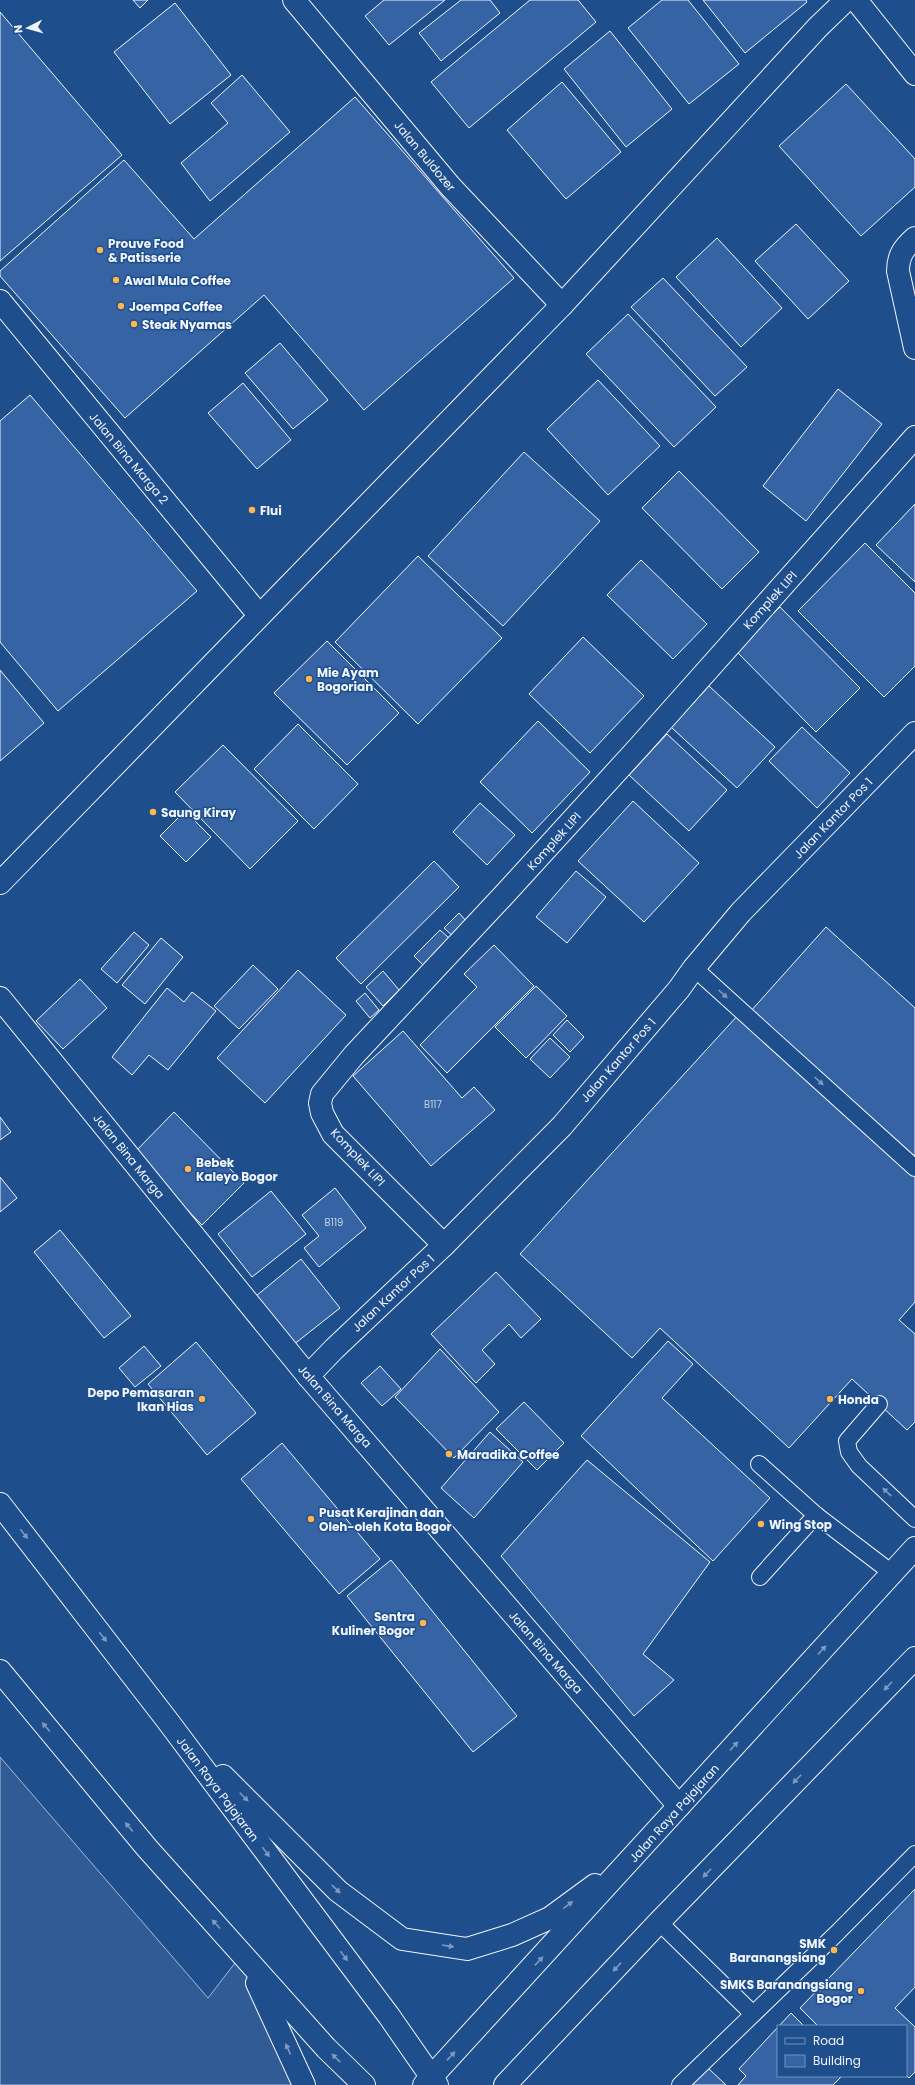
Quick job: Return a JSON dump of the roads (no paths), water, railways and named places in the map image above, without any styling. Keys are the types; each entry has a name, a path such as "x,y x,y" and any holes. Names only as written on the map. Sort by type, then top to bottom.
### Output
{"main road":[{"name":"Jalan Buldozer","path":"294,0 450,186 562,305"},
{"path":"0,883 562,305 813,33 846,0"},
{"path":"856,0 915,74"},
{"path":"915,238 902,250 898,260 898,271 915,348"},
{"name":"Jalan Bina Marga 2","path":"0,302 259,615"},
{"name":"Komplek LIPI","path":"444,1245 333,1134 322,1113 320,1103 322,1094 354,1055 503,896 639,747 915,437"},
{"name":"Jalan Kantor Pos 1","path":"308,1376 334,1349 444,1245 562,1126 679,989 694,968 741,912 915,733"},
{"name":"Jalan Bina Marga","path":"0,998 308,1376 680,1806"},
{"name":"Jalan Raya Pajajaran","path":"0,1504 167,1720 389,2016 431,2082 915,1548"},
{"path":"505,2085 659,1922 915,1658"},
{"path":"0,1672 147,1848 326,2048 364,2085"},
{"path":"167,1720 338,1891 402,1939 467,1949 512,1935 550,1918 637,1854"},
{"path":"242,1954 270,2007 304,2085"}],"lane":[{"path":"694,968 915,1168"},
{"path":"879,1404 847,1441 848,1452 859,1466 915,1519"},
{"path":"759,1464 816,1515 892,1573"},
{"path":"760,1577 816,1515"},
{"path":"680,2085 915,1854"},
{"path":"659,1922 753,2014"}],"place":[{"name":"Prouve Food & Patisserie","path":"100,250"},
{"name":"Awal Mula Coffee","path":"116,280"},
{"name":"Joempa Coffee","path":"121,306"},
{"name":"Steak Nyamas","path":"134,324"},
{"name":"Flui","path":"252,510"},
{"name":"Mie Ayam Bogorian","path":"309,679"},
{"name":"Saung Kiray","path":"153,812"},
{"name":"Bebek Kaleyo Bogor","path":"188,1169"},
{"name":"Depo Pemasaran Ikan Hias","path":"202,1399"},
{"name":"Honda","path":"830,1399"},
{"name":"Maradika Coffee","path":"449,1454"},
{"name":"Pusat Kerajinan dan Oleh-oleh Kota Bogor","path":"311,1519"},
{"name":"Wing Stop","path":"761,1524"},
{"name":"Sentra Kuliner Bogor","path":"423,1623"},
{"name":"SMK Baranangsiang","path":"834,1950"},
{"name":"SMKS Baranangsiang Bogor","path":"861,1991"}]}
